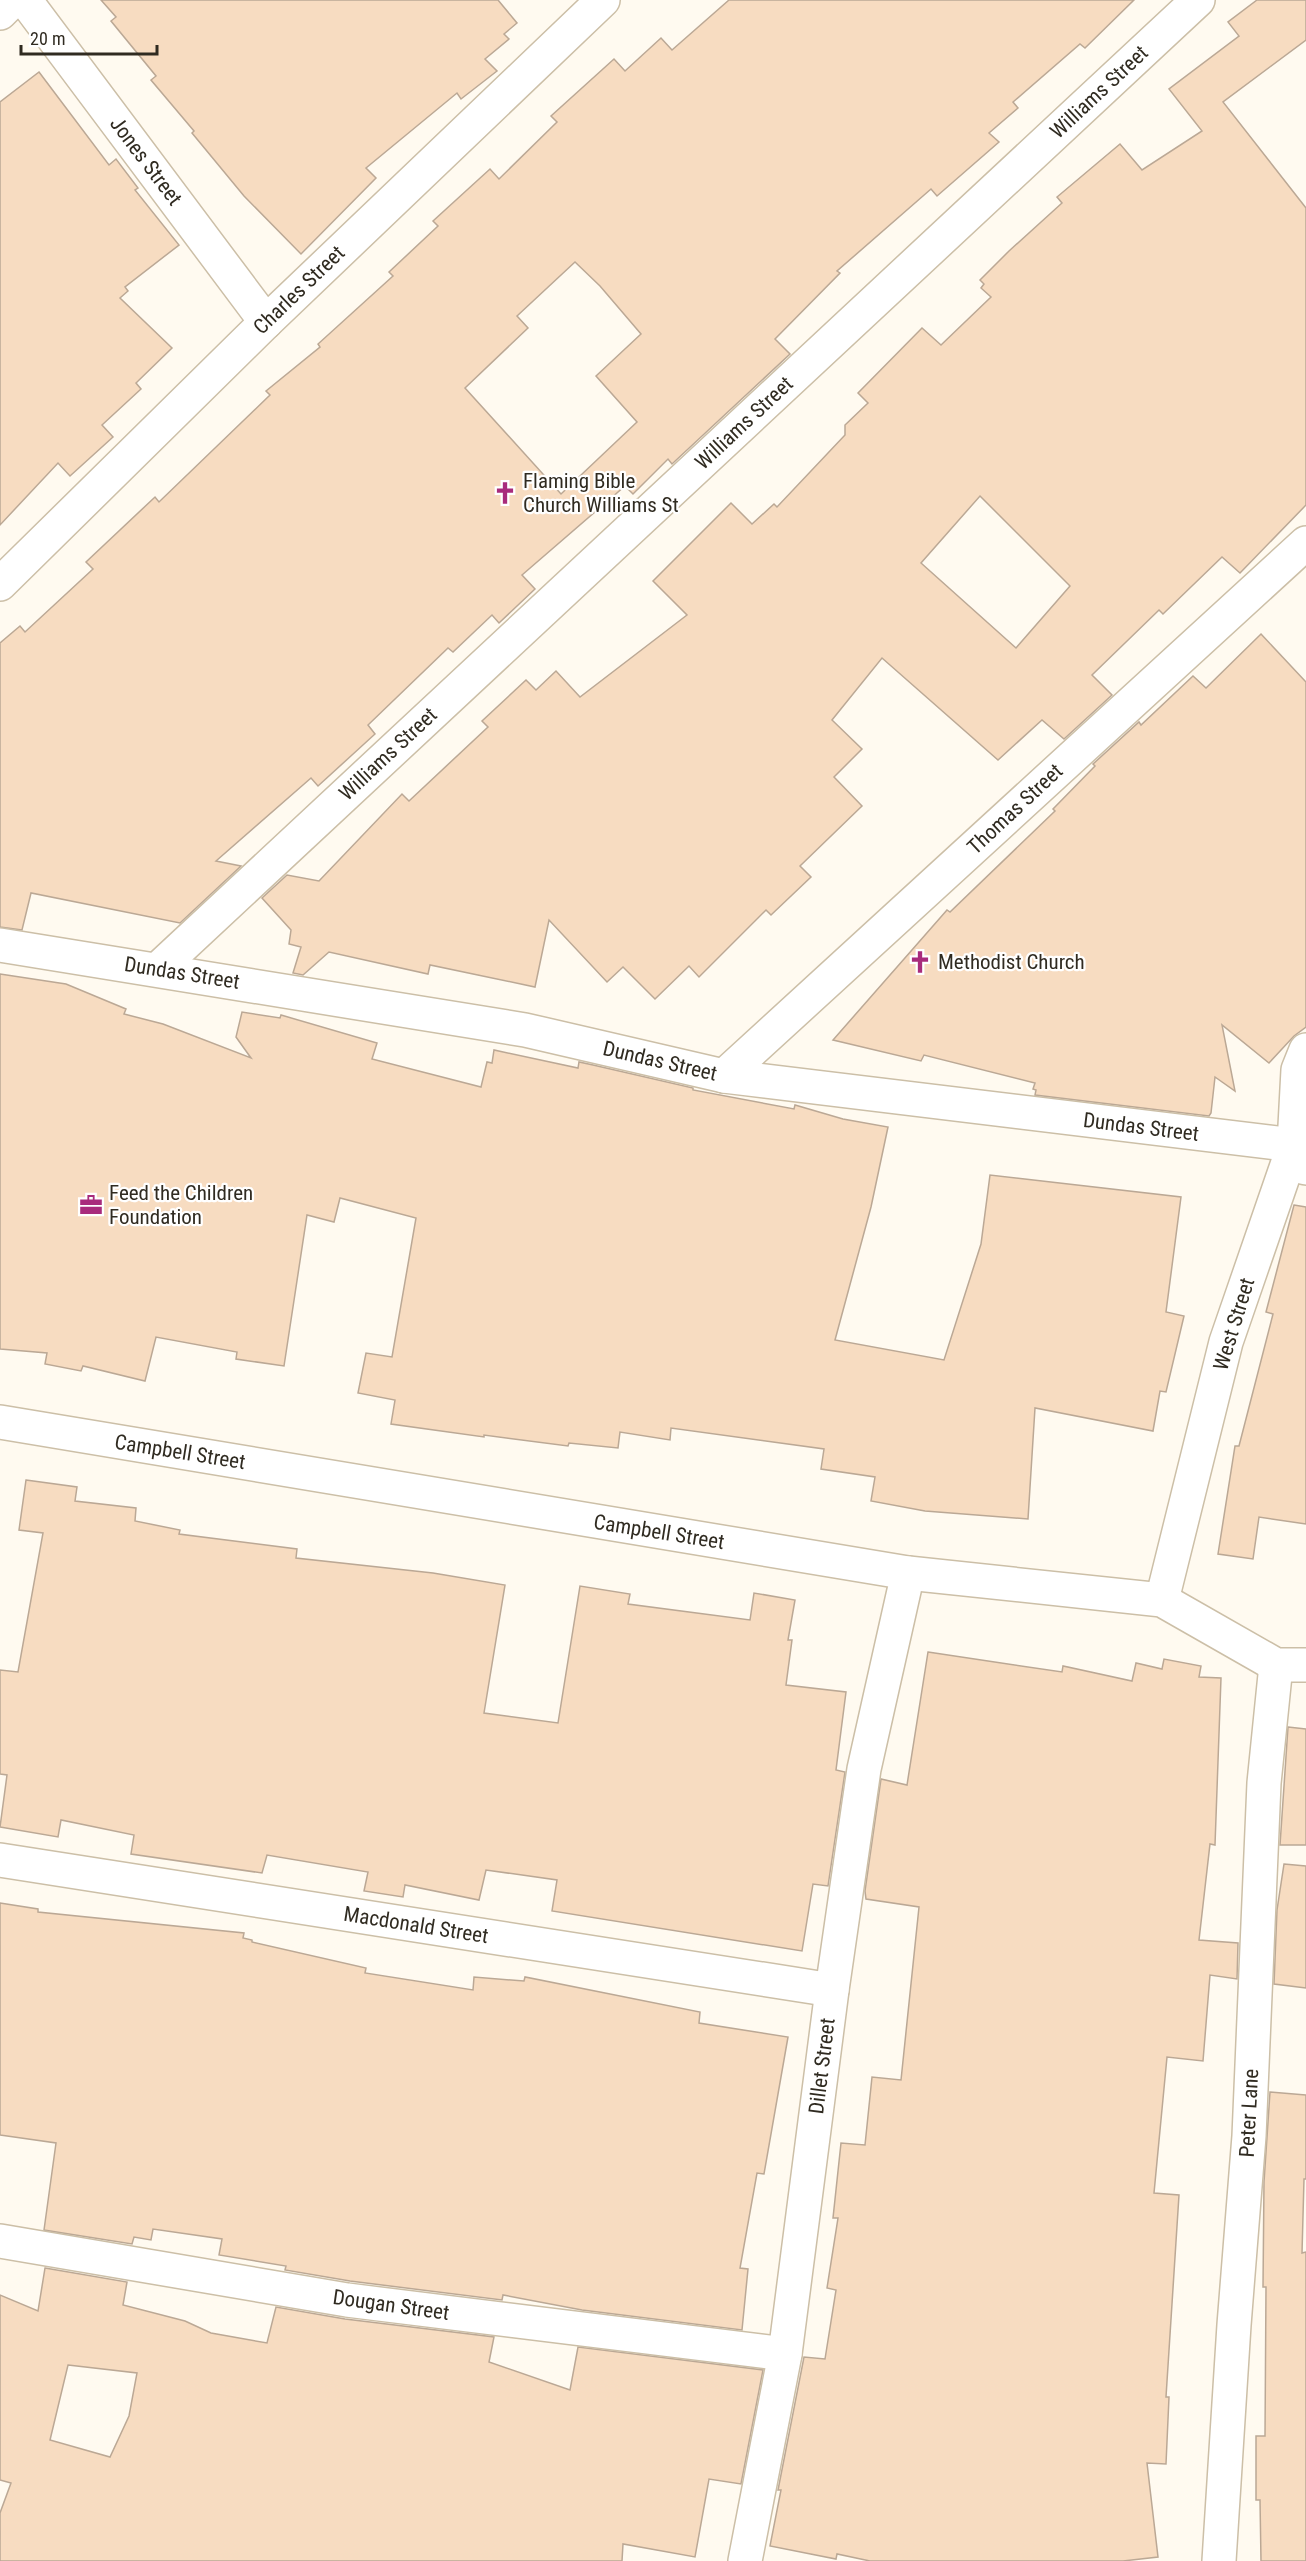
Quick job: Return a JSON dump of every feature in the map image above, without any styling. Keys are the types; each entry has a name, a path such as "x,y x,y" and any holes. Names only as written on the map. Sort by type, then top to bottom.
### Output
{"street":[{"path":"0,13 13,0"},
{"name":"Jones Street","path":"25,0 266,322"},
{"name":"Charles Street","path":"0,584 266,322 603,0"},
{"name":"Williams Street","path":"158,969 1198,0"},
{"name":"Thomas Street","path":"724,1076 1306,543"},
{"name":"Dundas Street","path":"0,945 525,1030 724,1076 1300,1157"},
{"name":"West Street","path":"1162,1600 1226,1342 1300,1157 1298,1070 1306,1050"},
{"name":"Campbell Street","path":"0,1422 908,1573 1162,1600 1291,1665"},
{"name":"Dillet Street","path":"745,2561 785,2354 832,1990 864,1769 908,1573"},
{"name":"Peter Lane","path":"1220,2561 1234,2325 1249,2136 1264,1783 1291,1665"},
{"name":"Macdonald Street","path":"0,1860 832,1990"},
{"name":"Dougan Street","path":"0,2241 347,2300 785,2354"}],"building":[{"path":"101,0 498,0 517,23 504,34 509,39 485,59 497,71 461,99 457,93 366,168 376,178 301,254 244,196 192,133 194,131 151,80 156,76 111,21 116,17"},
{"path":"729,0 1134,0 1085,48 1080,44 1013,102 1018,108 989,133 999,142 937,196 931,189 837,271 840,273 775,339 790,354 672,464 668,459 633,494 625,486 522,575 535,589 499,623 492,615 453,652 448,648 368,725 375,734 318,786 311,778 216,861 241,866 180,923 31,893 22,930 0,927 0,643 20,626 25,632 93,569 86,562 155,497 159,502 270,395 266,391 320,347 318,344 393,276 389,272 438,226 433,221 490,169 499,179 557,122 551,116 614,59 625,71 661,38 672,50","holes":["575,262 600,286 641,334 596,376 637,422 561,494 465,388 528,328 517,316"]},
{"path":"1257,0 1306,0 1306,40 1223,102 1306,208 1306,505 1240,573 1222,557 1163,614 1159,610 1092,675 1112,695 1064,739 1042,720 998,760 882,658 832,720 862,749 834,777 862,806 800,866 811,877 771,915 766,910 699,977 689,966 655,999 623,967 607,982 549,920 535,987 430,965 428,974 329,952 303,975 293,973 301,947 289,944 291,930 262,898 287,875 319,881 402,794 409,801 488,727 482,721 526,680 536,690 556,671 580,697 687,615 653,581 731,503 752,524 774,504 777,507 845,435 845,425 868,403 858,393 922,328 941,345 991,297 981,288 984,284 980,280 1062,203 1057,197 1120,144 1142,170 1202,131 1169,89 1239,36 1228,22","holes":["980,496 1070,586 1016,648 921,563"]},
{"path":"39,72 109,165 116,159 138,188 135,190 179,245 125,287 128,291 120,298 172,348 136,383 141,389 102,425 113,437 70,476 58,463 0,525 0,102"},
{"path":"1261,634 1306,682 1306,1027 1294,1036 1269,1063 1222,1025 1235,1091 1215,1077 1209,1116 1035,1095 1036,1090 1033,1089 1035,1083 924,1055 921,1061 833,1040 947,910 950,912 1055,811 1053,809 1095,766 1093,764 1139,722 1141,725 1193,676 1206,688"},
{"path":"0,974 66,984 126,1009 124,1014 163,1024 251,1058 236,1037 242,1012 280,1018 281,1015 377,1043 372,1059 481,1087 487,1062 492,1063 494,1050 578,1068 579,1062 693,1088 693,1090 794,1109 795,1105 843,1119 888,1127 871,1207 835,1340 944,1360 981,1244 990,1175 1181,1197 1166,1312 1184,1316 1166,1392 1160,1391 1153,1431 1035,1408 1028,1519 925,1511 871,1501 875,1477 821,1469 824,1449 671,1428 670,1440 620,1432 618,1448 569,1443 568,1446 391,1424 395,1400 358,1393 366,1353 392,1357 416,1218 340,1198 334,1222 307,1215 284,1366 236,1359 237,1352 156,1337 145,1381 83,1366 81,1371 45,1364 47,1353 0,1349"},
{"path":"1294,1205 1306,1207 1306,1524 1259,1517 1253,1559 1218,1554 1235,1446 1239,1446 1273,1314 1266,1312"},
{"path":"26,1480 77,1487 75,1501 136,1508 135,1521 180,1530 179,1534 297,1549 296,1558 433,1573 505,1585 484,1713 558,1723 580,1586 630,1594 628,1604 750,1620 754,1593 795,1600 788,1640 792,1640 786,1685 846,1692 836,1770 845,1772 828,1886 813,1884 802,1951 552,1911 557,1880 486,1870 479,1900 405,1885 403,1897 364,1891 368,1872 267,1855 262,1873 131,1854 134,1835 61,1820 58,1837 0,1827 7,1775 0,1774 0,1670 18,1672 43,1533 19,1530"},
{"path":"928,1652 1062,1672 1063,1666 1132,1681 1136,1663 1162,1669 1164,1659 1201,1666 1199,1677 1221,1678 1215,1845 1210,1844 1199,1940 1238,1943 1237,1979 1210,1975 1203,2061 1167,2057 1154,2193 1179,2195 1166,2397 1169,2397 1166,2464 1147,2463 1158,2557 1123,2561 870,2561 837,2554 836,2559 770,2546 781,2490 778,2490 804,2357 825,2359 836,2290 827,2288 838,2218 833,2218 841,2143 865,2145 872,2077 901,2080 919,1907 866,1899 865,1891 881,1779 907,1785"},
{"path":"1288,1727 1306,1729 1306,1845 1280,1845"},
{"path":"1284,1864 1306,1866 1306,1988 1274,1984 1277,1910"},
{"path":"0,1903 38,1909 38,1912 244,1933 243,1938 252,1940 252,1942 366,1968 365,1973 473,1990 474,1977 524,1981 525,1977 700,2012 699,2023 788,2037 764,2174 757,2173 740,2268 748,2269 742,2330 582,2310 503,2295 502,2300 350,2281 285,2270 286,2266 219,2255 222,2239 153,2229 151,2240 134,2237 132,2244 44,2230 56,2143 0,2135"},
{"path":"1270,2092 1306,2095 1306,2179 1304,2179 1302,2253 1306,2252 1306,2561 1261,2561 1260,2500 1256,2500 1256,2436 1265,2436 1264,2182"},
{"path":"45,2268 127,2282 123,2305 185,2321 211,2333 267,2343 276,2307 345,2319 494,2337 489,2362 570,2390 578,2347 763,2370 741,2484 709,2479 695,2557 623,2544 622,2561 0,2561 0,2513 11,2483 0,2480 0,2295 38,2311","holes":["68,2365 137,2373 129,2416 110,2457 50,2440"]}],"place":[{"name":"Flaming Bible Church Williams St","path":"505,493"},
{"name":"Methodist Church","path":"920,962"},
{"name":"Feed the Children Foundation","path":"91,1205"}]}
